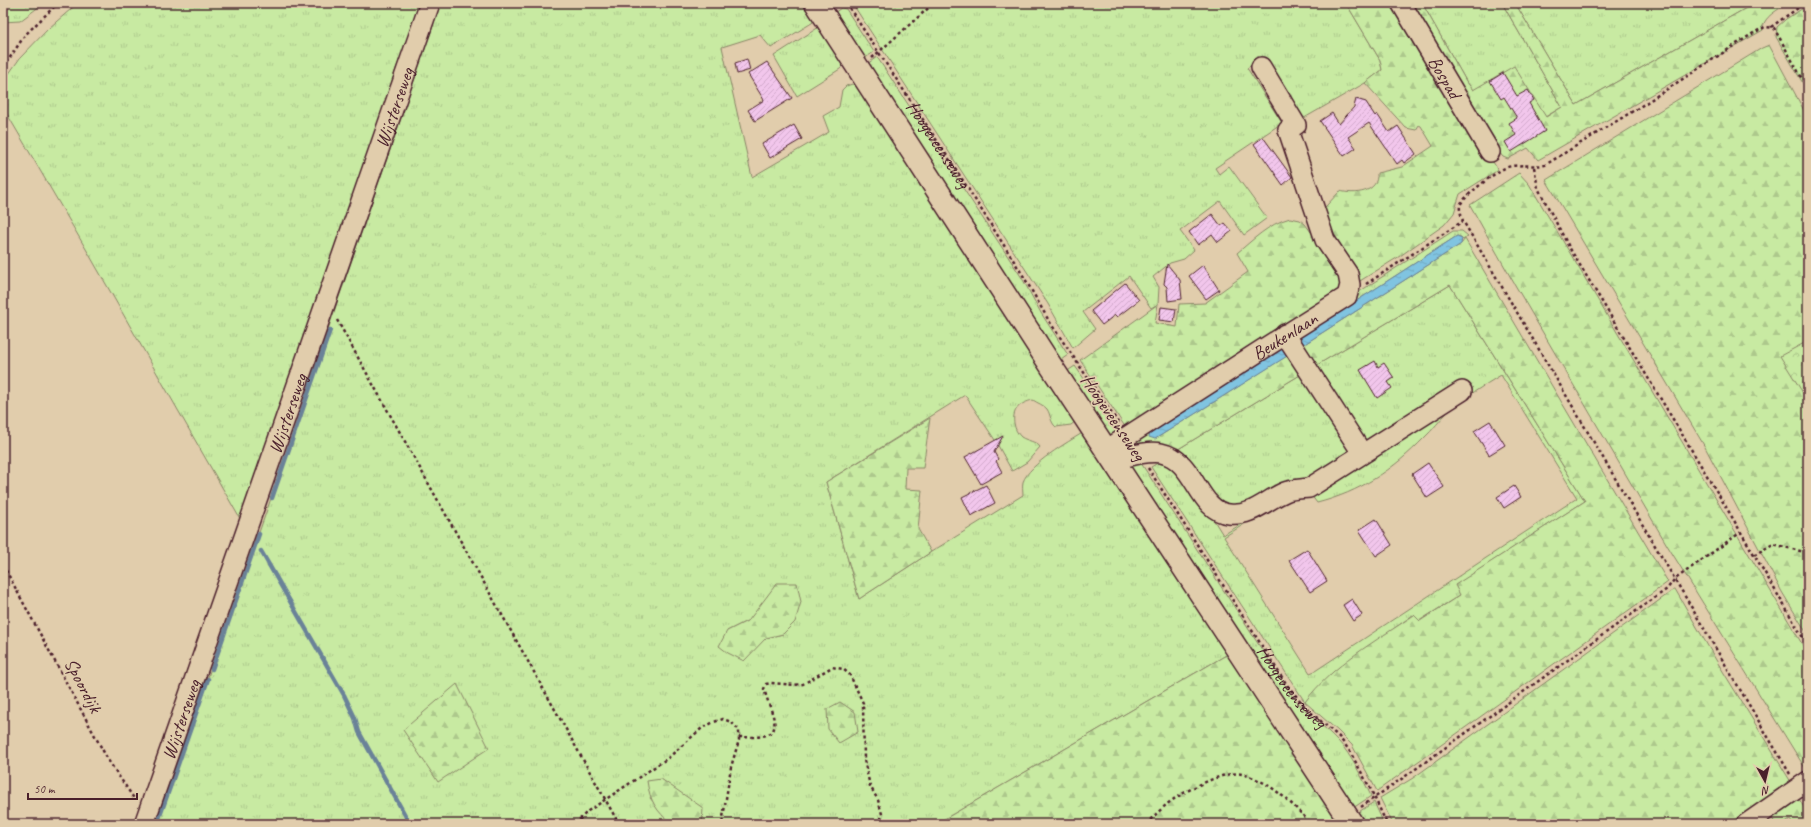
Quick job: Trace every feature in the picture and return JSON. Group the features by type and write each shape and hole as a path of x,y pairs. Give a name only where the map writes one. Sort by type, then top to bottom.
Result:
{"main road":[{"name":"Hoogeveenseweg","path":"816,3 1352,824"}],"street":[{"name":"Wijsterseweg","path":"147,817 430,3"},
{"name":"Bospad","path":"1401,3 1490,152"},
{"path":"1261,67 1296,125 1288,130 1325,240 1348,274 1350,285 1347,296"},
{"name":"Beukenlaan","path":"1110,455 1127,436 1285,334 1347,296"},
{"path":"1285,334 1362,453"},
{"path":"1110,455 1161,453 1170,456 1190,473 1203,496 1220,512 1242,514 1255,509 1285,492 1309,488 1462,391"},
{"path":"1746,824 1803,784"}],"path":[{"path":"3,68 25,35 58,3"},
{"name":"Hoogeveenseweg","path":"846,3 1024,277 1049,321 1127,436"},
{"path":"858,68 879,52 934,3"},
{"path":"1771,28 1805,3"},
{"path":"1803,784 1674,580 1463,221 1460,206 1463,199 1504,168 1545,165 1765,27 1774,28 1808,89"},
{"path":"1534,167 1538,188 1569,247 1808,646"},
{"path":"1347,296 1463,221"},
{"path":"326,301 619,824"},
{"name":"Hoogeveenseweg","path":"1139,454 1287,685 1307,709 1342,740 1374,797 1387,824"},
{"path":"1374,797 1410,774 1667,589 1674,580 1741,532"},
{"path":"1754,555 1773,544 1808,553"},
{"name":"Spoordijk","path":"3,565 108,760 147,817"},
{"path":"739,737 762,737 768,735 773,730 776,724 775,717 764,689 766,684 803,684 832,667 844,669 850,675 863,703 864,760 870,786 878,800 882,814 880,824"},
{"path":"575,824 588,811 668,758 702,728 714,722 723,720 731,722 739,730 739,737 731,767 722,824"},
{"path":"1146,824 1167,804 1202,783 1219,776 1240,774 1264,783 1274,790 1298,809 1311,824"}],"green space":[{"path":"3,3 44,3 20,21 3,22"},
{"path":"78,3 422,3 396,69 328,277 243,524 3,107 3,82 20,58 49,28"},
{"path":"441,3 808,3 815,21 771,48 760,35 722,47 752,177 829,132 823,116 839,107 842,90 846,86 859,82 1076,421 1071,425 1056,427 1047,409 1033,400 1018,407 1014,414 1016,431 1021,437 1036,443 1040,447 1027,462 1012,471 995,440 965,395 826,482 859,599 1023,495 1023,482 1033,468 1059,447 1084,432 1228,654 936,824 699,824 702,822 677,791 661,779 650,798 672,824 156,824 268,507","holes":["749,620 783,634 766,638 727,631"]},
{"path":"852,3 1346,3 1380,60 1382,70 1365,83 1299,121 1261,59 1247,68 1282,123 1215,168 1219,174 1229,166 1267,218 1244,235 1220,201 1180,231 1194,250 1184,259 1170,263 1153,277 1159,287 1158,304 1151,308 1129,276 1083,312 1095,329 1073,348 1048,304"},
{"path":"1346,3 1395,3 1498,170 1460,194 1454,213 1444,225 1400,256 1355,284 1312,221 1340,191 1352,193 1370,189 1377,180 1377,173 1402,167 1433,146 1421,126 1419,125 1416,130 1406,128 1365,83 1382,70 1380,60"},
{"path":"1408,3 1422,3 1466,81 1473,90 1514,66 1546,117 1562,107 1502,3 1515,3 1576,105 1755,3 1789,3 1768,17 1763,25 1763,30 1538,160 1528,148 1508,159 1503,157 1494,146"},
{"path":"1422,3 1502,3 1562,107 1545,117 1473,90 1466,81"},
{"path":"1515,3 1755,3 1576,105"},
{"path":"1808,5 1808,92 1776,37 1777,27 1786,19"},
{"path":"841,8 846,9 874,52 865,58 831,15"},
{"path":"819,27 844,65 797,96 774,56"},
{"path":"1769,45 1808,118 1808,635 1782,592 1705,447 1546,180"},
{"path":"877,57 1022,278 1041,313 1068,355 1058,362 867,64"},
{"path":"1519,173 1529,184 1808,654 1808,766 1805,768 1667,545 1470,205"},
{"path":"1290,218 1300,220 1305,224 1344,276 1345,287 1128,431 1080,360 1158,304 1155,323 1177,327 1179,304 1205,303 1248,272 1237,253 1268,228"},
{"path":"1453,231 1462,231 1468,236 1463,240 1461,237 1457,236 1296,340 1294,334"},
{"path":"1465,239 1668,582 1377,791 1352,745 1305,702 1328,676 1355,654 1414,615 1420,621 1460,595 1455,585 1585,501 1450,285 1317,365 1303,345 1461,244"},
{"path":"1450,285 1585,501 1456,585 1460,595 1419,621 1413,615 1333,672 1305,702 1151,467 1164,459 1187,477 1223,535 1288,496 1224,537 1310,673 1315,671 1577,498 1501,375 1455,406 1412,450 1388,470 1362,486 1333,498 1317,503 1311,495 1371,442 1361,440 1300,347 1317,365"},
{"path":"1808,341 1808,401 1780,356"},
{"path":"1290,354 1300,375 1175,451 1140,449 1132,437 1150,433 1155,439"},
{"path":"1075,366 1123,434 1111,442 1066,372"},
{"path":"1297,367 1350,450 1345,460 1252,506 1221,505 1175,451 1300,375"},
{"path":"930,418 923,468 906,468 905,489 922,490 918,529 931,552 859,599 826,482"},
{"path":"1139,460 1290,693 1339,742 1352,760 1371,796 1350,810 1129,467"},
{"path":"777,583 797,583 801,602 795,622 783,634 766,638 744,661 728,653 719,646 727,631 749,620"},
{"path":"1675,589 1716,660 1791,782 1730,824 1393,824 1380,798 1413,778"},
{"path":"1228,654 1338,824 936,824"},
{"path":"457,684 489,748 438,782 403,730"},
{"path":"840,702 855,712 858,732 839,743 828,729 827,709"},
{"path":"661,779 703,808 702,823 672,824 662,815 652,800 647,781"},
{"path":"1799,799 1808,814 1808,824 1793,824 1790,820 1784,824 1776,824 1771,817"},
{"path":"1374,802 1384,824 1360,824 1354,815"}],"water":[{"path":"1457,236 1462,238 1461,244 1303,345 1296,340"},
{"path":"1286,347 1292,353 1155,439 1149,437 1150,433"}],"building":[{"path":"747,59 750,70 737,74 735,63"},
{"path":"767,62 792,98 755,121 748,110 764,100 748,74"},
{"path":"1503,73 1517,96 1528,90 1534,100 1529,103 1545,131 1511,152 1505,142 1516,135 1509,123 1517,118 1504,97 1501,99 1490,81"},
{"path":"1356,99 1366,102 1375,116 1377,114 1389,132 1398,126 1416,154 1404,163 1402,160 1397,164 1369,123 1348,137 1356,148 1344,156 1320,121 1332,113 1339,124 1354,107"},
{"path":"794,125 802,139 770,158 762,144"},
{"path":"1263,137 1292,177 1283,185 1254,144"},
{"path":"1212,214 1221,226 1225,223 1232,231 1218,242 1212,234 1198,245 1189,232"},
{"path":"1167,264 1180,280 1182,299 1168,301 1167,287 1164,284"},
{"path":"1203,265 1219,290 1206,299 1189,276"},
{"path":"1125,283 1139,300 1117,317 1115,315 1102,325 1091,311"},
{"path":"1161,307 1176,309 1174,322 1159,320"},
{"path":"1375,361 1378,367 1384,363 1394,378 1388,382 1392,388 1377,398 1360,370"},
{"path":"1490,421 1505,445 1489,455 1474,431"},
{"path":"1003,436 994,452 998,459 996,461 1002,472 981,484 965,457"},
{"path":"1428,463 1444,487 1427,498 1412,474"},
{"path":"986,485 995,503 971,516 962,497"},
{"path":"1514,486 1521,497 1504,508 1497,497"},
{"path":"1376,519 1392,545 1376,556 1359,530"},
{"path":"1307,549 1327,581 1310,592 1289,560"},
{"path":"1352,599 1362,615 1353,621 1343,605"}],"waterway":[{"path":"272,498 330,330"},
{"path":"212,669 259,534"},
{"path":"261,551 344,695 355,718 359,732 410,824"},
{"path":"157,824 208,679"}]}
